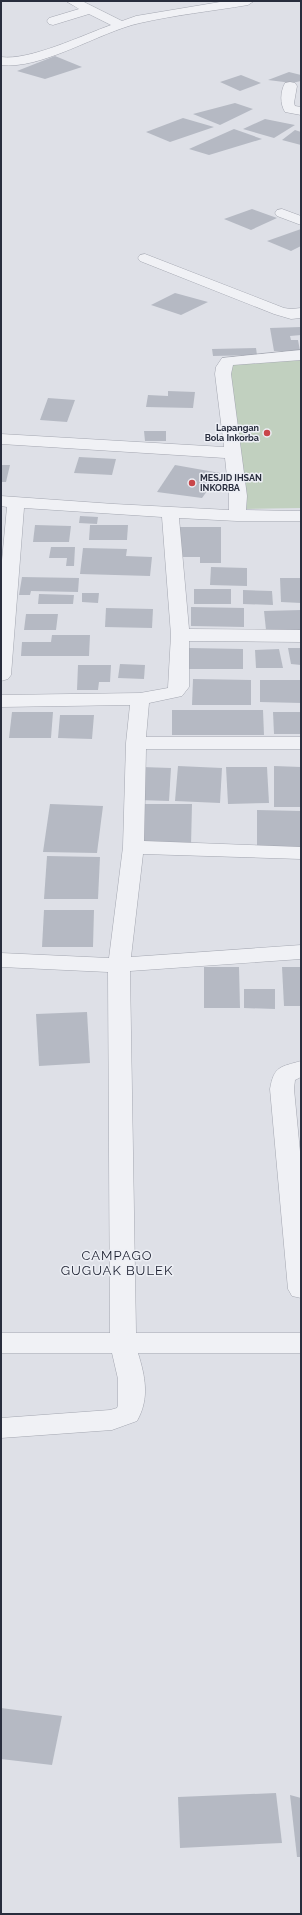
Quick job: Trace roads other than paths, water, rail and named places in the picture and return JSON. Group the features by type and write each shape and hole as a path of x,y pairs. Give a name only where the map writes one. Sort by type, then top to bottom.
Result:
{"street":[{"path":"72,1 121,25"},
{"path":"1,61 9,62 30,59 121,25 149,17 248,1"},
{"path":"53,21 90,10"},
{"path":"290,86 287,103 290,109 301,111"},
{"path":"282,213 301,221"},
{"path":"145,258 279,311 291,314 301,313"},
{"path":"237,516 238,496 234,453 223,374 224,367 228,361 301,355"},
{"path":"1,439 234,453"},
{"path":"1,675 9,501 170,513 237,516 301,516"},
{"path":"1,701 140,699 175,692 179,687 180,635 170,513"},
{"path":"180,635 301,636"},
{"path":"1,1428 112,1420 128,1414 133,1401 134,1390 123,1344 119,965 133,847 136,743 140,699"},
{"path":"136,743 301,743"},
{"path":"133,847 301,853"},
{"path":"1,960 119,965 301,952"},
{"path":"301,1069 284,1076 282,1089 301,1289"},
{"path":"1,1343 301,1343"}],"place":[{"name":"Lapangan Bola Inkorba","path":"267,433"},
{"name":"MESJID IHSAN INKORBA","path":"192,483"}],"district":[{"name":"CAMPAGO GUGUAK BULEK","path":"117,1262"}]}
